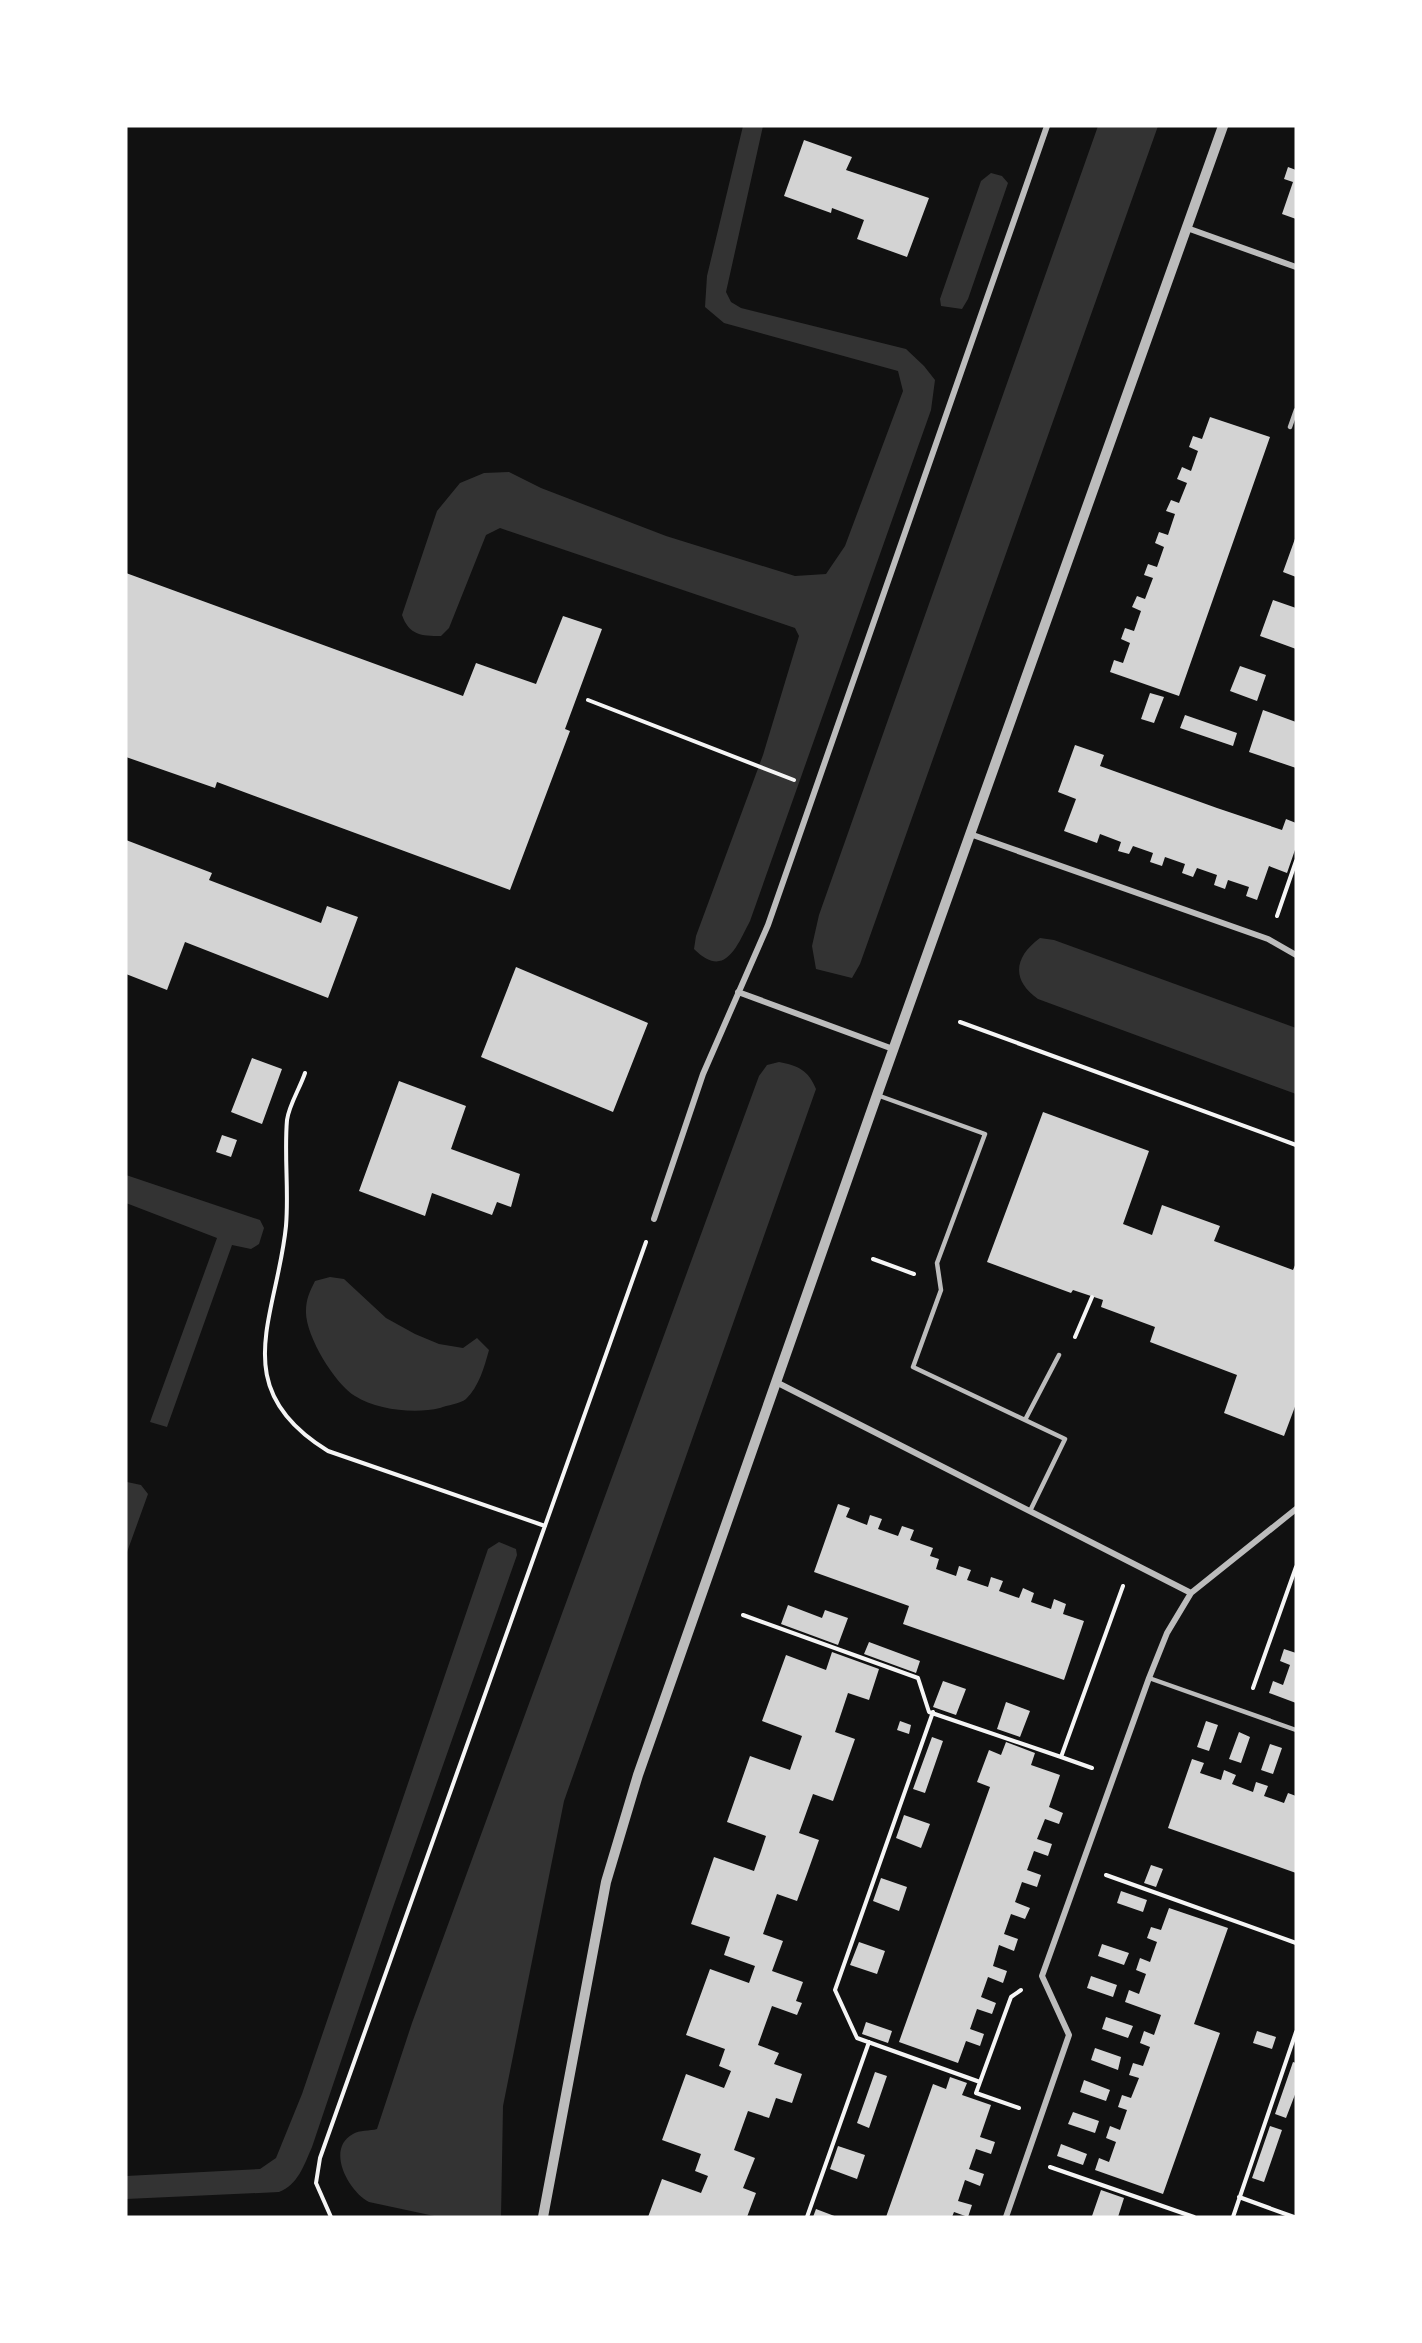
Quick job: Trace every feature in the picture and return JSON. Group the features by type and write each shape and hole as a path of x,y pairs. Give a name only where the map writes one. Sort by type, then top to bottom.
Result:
{"street":[{"path":"654,1220 703,1074 768,925 1047,126"},
{"path":"543,2217 609,1873 638,1775 893,1049 1223,126"},
{"path":"1187,228 1296,267"},
{"path":"970,834 1268,939 1296,956"},
{"path":"738,992 893,1049"},
{"path":"776,1382 1191,1593"},
{"path":"1006,2217 1069,2035 1042,1976 1167,1633 1191,1593 1296,1509"}],"lane":[{"path":"1290,427 1296,410"},
{"path":"877,1095 985,1134 937,1263 941,1290 913,1367 1065,1439 1030,1511"},
{"path":"1025,1420 1059,1355"},
{"path":"1149,1678 1296,1730"}],"path":[{"path":"588,700 802,783"},
{"path":"1268,939 1296,861"},
{"path":"960,1022 1296,1145"},
{"path":"305,1073 287,1119 285,1228 266,1323 264,1360 271,1389 286,1416 304,1436 328,1451 545,1526"},
{"path":"331,2217 316,2183 320,2158 654,1220"},
{"path":"873,1259 940,1283"},
{"path":"1059,1355 1078,1334 1092,1297"},
{"path":"1061,1757 1131,1563"},
{"path":"1245,1712 1296,1568"},
{"path":"744,1615 918,1678 929,1712 1114,1775"},
{"path":"933,1712 835,1990 857,2038 980,2082"},
{"path":"1082,1867 1296,1943"},
{"path":"1041,2116 976,2093 1011,1997 1042,1976"},
{"path":"1233,2217 1296,2032"},
{"path":"807,2217 869,2042"},
{"path":"1026,2159 1194,2217"},
{"path":"1239,2198 1294,2217"}],"shaded area":[{"path":"743,126 763,126 726,292 731,302 741,308 906,349 935,380 931,410 750,921 729,956 714,961 705,958 694,949 696,936 763,755 799,636 795,628 500,528 486,535 449,628 441,636 417,633 408,627 402,615 437,511 460,483 484,473 509,472 541,488 666,536 795,576 826,574 845,546 903,391 898,371 724,323 705,307 707,276"},
{"path":"1098,126 1158,126 860,964 852,978 816,969 812,946 819,915"},
{"path":"991,173 1002,176 1008,183 968,299 962,309 941,306 940,299 981,181"},
{"path":"1040,938 1054,940 1296,1028 1296,1094 1038,999 1023,984 1019,968 1025,953"},
{"path":"779,1062 802,1070 810,1077 816,1089 564,1801 503,2106 501,2217 439,2217 369,2202 361,2197 348,2180 340,2159 341,2150 345,2141 353,2134 377,2129 412,2023 759,1076 767,1065"},
{"path":"126,1175 260,1220 264,1228 259,1244 251,1249 232,1245 167,1427 150,1422 217,1238 126,1203"},
{"path":"330,1277 344,1279 386,1318 439,1344 463,1348 477,1338 489,1350 471,1394 463,1401 440,1408 408,1411 374,1405 347,1390 323,1358 310,1333 307,1321 307,1303 315,1281"},
{"path":"127,1482 141,1485 148,1494 126,1555"},
{"path":"499,1542 516,1549 517,1555 392,1910 312,2147 300,2174 291,2185 279,2192 126,2199 126,2176 260,2169 276,2158 302,2094 488,1549"}],"building":[{"path":"804,140 852,157 846,170 929,198 907,257 857,239 864,220 832,208 831,213 784,196"},
{"path":"1288,167 1296,170 1296,219 1282,214 1293,182 1284,179"},
{"path":"1210,417 1270,437 1179,696 1110,672 1114,660 1123,663 1130,643 1121,639 1125,628 1134,631 1141,611 1132,607 1137,596 1145,599 1153,578 1144,575 1148,564 1157,567 1164,547 1155,543 1159,532 1168,535 1175,514 1166,511 1171,500 1179,503 1187,483 1177,479 1182,467 1191,471 1198,451 1189,447 1193,436 1202,439"},
{"path":"1296,536 1296,577 1283,572"},
{"path":"126,573 463,696 476,663 536,684 563,616 602,629 565,729 570,731 510,890 217,782 215,788 126,757"},
{"path":"1273,600 1296,608 1296,649 1260,636"},
{"path":"1240,666 1266,675 1257,701 1230,691"},
{"path":"1150,693 1164,697 1154,723 1141,719"},
{"path":"1263,710 1296,722 1296,768 1249,752"},
{"path":"1185,715 1237,733 1233,746 1180,728"},
{"path":"1075,745 1104,755 1100,766 1217,808 1282,830 1286,819 1296,823 1296,847 1287,873 1269,866 1257,900 1246,896 1249,887 1228,880 1225,889 1214,885 1217,875 1197,868 1193,877 1182,873 1185,864 1165,857 1162,866 1150,862 1153,853 1133,846 1129,854 1118,851 1121,842 1100,834 1097,843 1064,831 1076,799 1058,792"},
{"path":"126,840 212,873 209,880 321,923 327,906 358,917 328,998 185,942 167,990 126,974"},
{"path":"516,967 648,1023 613,1112 481,1057"},
{"path":"252,1058 282,1069 262,1124 231,1112"},
{"path":"399,1081 466,1106 451,1149 520,1174 511,1207 497,1202 492,1215 432,1193 425,1216 359,1191"},
{"path":"1043,1112 1149,1151 1123,1224 1152,1235 1162,1205 1220,1226 1214,1241 1293,1270 1296,1263 1296,1404 1284,1436 1224,1413 1237,1375 1150,1342 1155,1327 1101,1307 1103,1300 1073,1290 1071,1293 987,1262"},
{"path":"222,1135 237,1140 231,1157 216,1152"},
{"path":"838,1504 850,1508 846,1517 867,1525 870,1515 882,1519 878,1529 898,1536 902,1526 914,1530 910,1540 933,1548 930,1556 939,1559 936,1569 956,1576 959,1566 971,1570 967,1580 988,1587 991,1577 1003,1581 999,1591 1019,1598 1023,1588 1034,1593 1031,1602 1051,1609 1054,1599 1066,1604 1063,1614 1084,1621 1064,1680 903,1624 909,1606 814,1572"},
{"path":"788,1605 822,1618 825,1610 848,1618 838,1645 781,1624"},
{"path":"869,1642 920,1661 916,1673 864,1654"},
{"path":"1284,1649 1296,1653 1296,1703 1269,1693 1273,1681 1283,1685 1290,1665 1280,1661"},
{"path":"832,1652 879,1669 869,1700 848,1693 835,1732 855,1739 833,1801 813,1794 799,1833 819,1840 797,1901 777,1894 763,1934 783,1941 772,1971 803,1982 796,2001 802,2003 797,2015 772,2006 758,2045 779,2053 774,2064 802,2074 792,2103 776,2098 769,2118 748,2111 734,2150 755,2158 743,2188 756,2193 747,2217 648,2217 662,2179 701,2193 708,2176 695,2171 701,2154 662,2140 686,2074 724,2088 731,2071 719,2066 725,2049 686,2035 710,1969 749,1983 755,1966 724,1955 730,1937 691,1924 714,1857 754,1871 760,1854 766,1836 727,1822 750,1756 790,1770 802,1736 762,1721 786,1655 826,1670"},
{"path":"943,1681 966,1689 956,1715 933,1707"},
{"path":"1006,1702 1030,1711 1020,1737 997,1729"},
{"path":"900,1721 911,1725 909,1734 897,1730"},
{"path":"1206,1721 1218,1725 1209,1751 1197,1747"},
{"path":"1239,1732 1250,1737 1241,1763 1229,1759"},
{"path":"932,1737 943,1741 925,1793 913,1789"},
{"path":"1006,1742 1035,1753 1031,1765 1060,1775 1049,1807 1063,1813 1059,1824 1045,1819 1037,1839 1052,1844 1048,1856 1034,1851 1027,1870 1041,1875 1037,1887 1022,1882 1015,1902 1030,1908 1025,1919 1011,1914 1004,1934 1018,1939 1014,1951 999,1945 993,1966 1007,1971 1003,1983 988,1977 981,1997 996,2003 992,2014 977,2009 970,2029 984,2034 980,2046 966,2041 958,2063 899,2042 990,1787 977,1782 989,1750 1001,1755"},
{"path":"1270,1744 1282,1748 1273,1774 1261,1770"},
{"path":"1192,1759 1204,1763 1200,1773 1221,1780 1224,1770 1236,1775 1232,1784 1253,1792 1256,1782 1268,1786 1264,1796 1284,1803 1288,1793 1296,1796 1296,1873 1168,1828"},
{"path":"904,1815 930,1824 921,1848 896,1838"},
{"path":"1151,1865 1163,1869 1156,1887 1144,1883"},
{"path":"881,1878 907,1887 899,1911 873,1901"},
{"path":"1121,1891 1147,1900 1143,1912 1117,1903"},
{"path":"1169,1908 1228,1928 1194,2024 1220,2033 1163,2194 1095,2170 1099,2158 1109,2162 1116,2142 1106,2138 1110,2126 1120,2130 1127,2110 1118,2107 1122,2095 1131,2098 1139,2078 1129,2075 1133,2063 1143,2066 1150,2047 1140,2043 1144,2031 1154,2035 1161,2015 1125,2002 1129,1990 1139,1994 1146,1974 1136,1970 1140,1958 1150,1962 1157,1942 1147,1938 1151,1927 1161,1930"},
{"path":"859,1942 885,1951 877,1974 850,1965"},
{"path":"1102,1944 1129,1953 1124,1965 1098,1956"},
{"path":"1091,1976 1117,1985 1113,1997 1087,1988"},
{"path":"1106,2017 1133,2026 1128,2038 1102,2029"},
{"path":"866,2022 892,2031 888,2043 862,2034"},
{"path":"1257,2031 1276,2037 1272,2049 1253,2043"},
{"path":"1095,2048 1121,2057 1118,2070 1091,2060"},
{"path":"1293,2062 1296,2063 1296,2092 1286,2118 1275,2114"},
{"path":"875,2072 887,2076 869,2128 857,2123"},
{"path":"950,2077 967,2083 962,2095 991,2105 980,2137 995,2142 991,2154 976,2149 969,2169 984,2174 980,2186 965,2180 958,2201 972,2205 968,2217 954,2212 952,2217 886,2217 933,2084 946,2089"},
{"path":"1084,2080 1110,2090 1106,2101 1080,2092"},
{"path":"1073,2112 1099,2121 1095,2133 1068,2124"},
{"path":"1270,2126 1282,2130 1264,2182 1252,2178"},
{"path":"1061,2144 1087,2154 1083,2165 1057,2156"},
{"path":"838,2146 865,2155 857,2179 830,2169"},
{"path":"1101,2190 1124,2198 1118,2217 1092,2216"},
{"path":"816,2209 837,2217 813,2217"}]}
